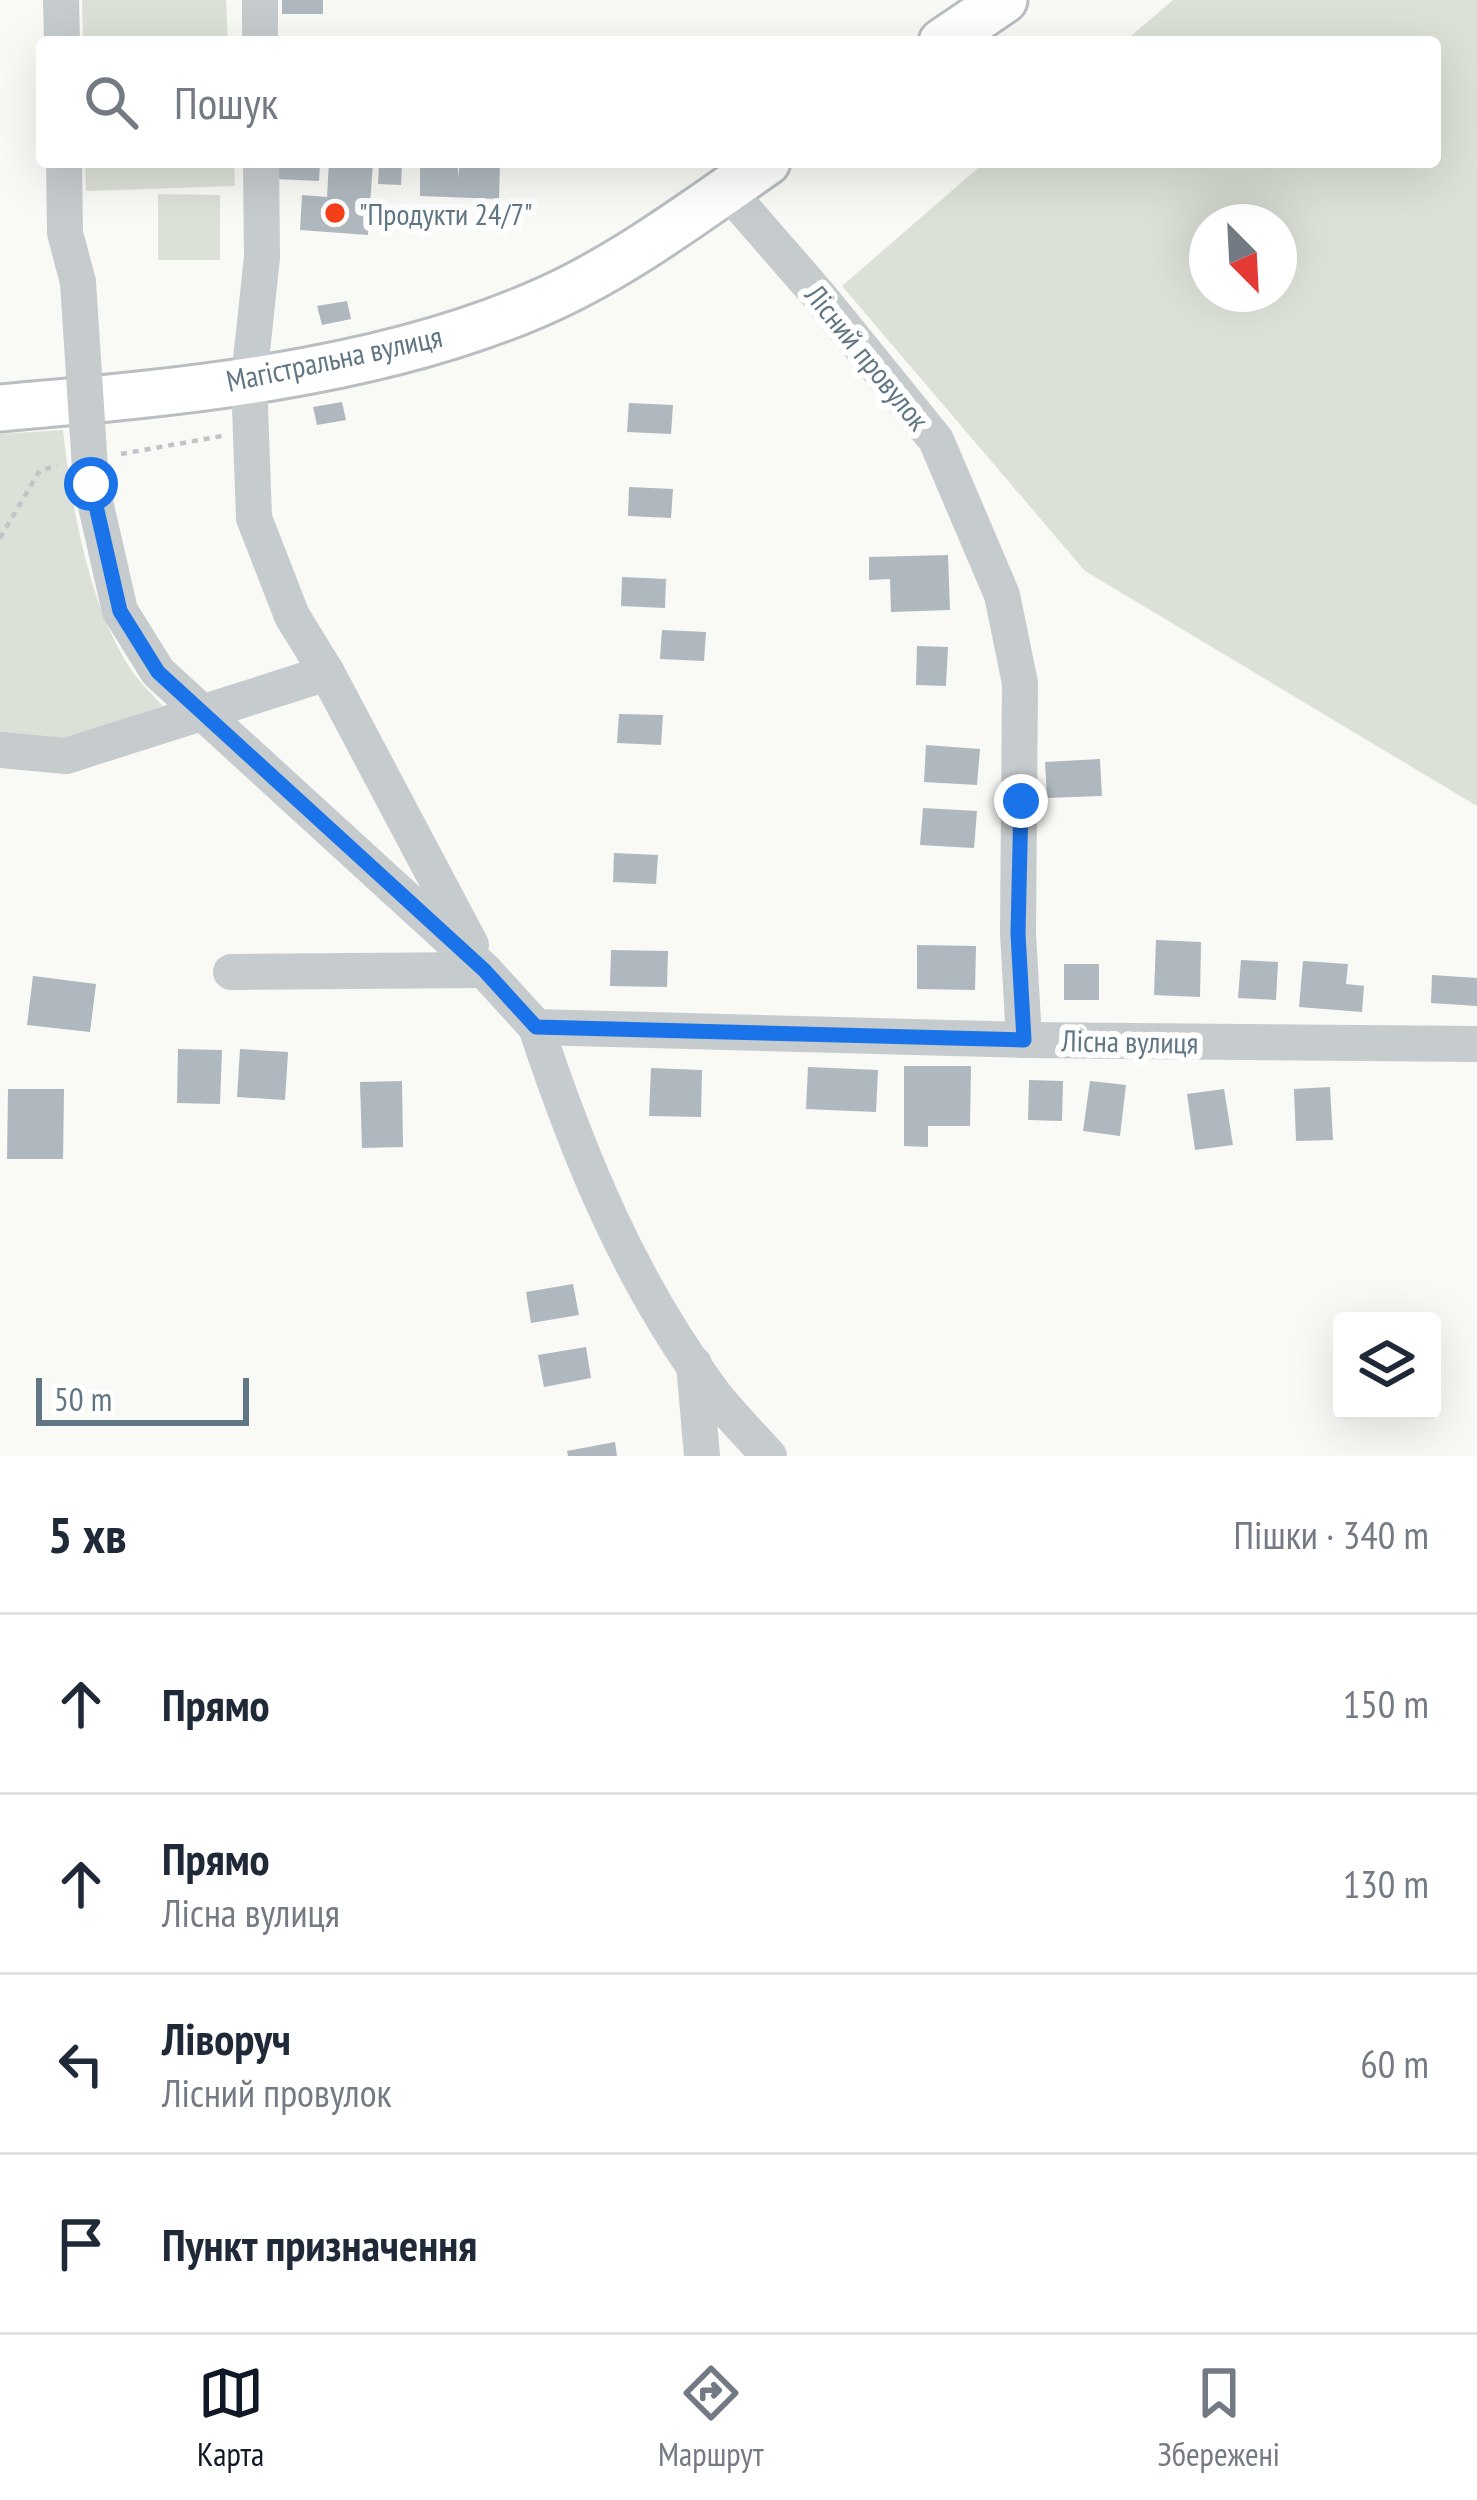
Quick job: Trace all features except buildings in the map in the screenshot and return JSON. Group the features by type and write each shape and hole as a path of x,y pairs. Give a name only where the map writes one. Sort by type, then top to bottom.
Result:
{"main road":[{"path":"951,36 1004,0"},
{"name":"Магістральна вулиця","path":"0,408 249,380 406,349 536,305 666,233 758,168"}],"street":[{"path":"61,0 62,36"},
{"path":"260,0 260,36"},
{"path":"64,168 65,233 78,282 91,484 120,611 158,672 484,970 536,1027 574,1139 630,1263 713,1393 769,1456"},
{"path":"261,168 262,257 249,380 254,518 292,616 484,970"},
{"name":"Лісний провулок","path":"727,190 936,440 1002,595 1020,683 1018,934 1024,1040"},
{"path":"0,750 66,756 327,673"},
{"path":"231,972 484,970"},
{"name":"Лісна вулиця","path":"536,1027 1024,1040 1477,1044"},
{"path":"693,1362 702,1456"}],"shaded area":[{"path":"82,0 226,0 228,36 83,36"},
{"path":"1173,0 1477,0 1477,806 1085,571 842,286 978,168 1441,168 1441,36 1131,36"},
{"path":"85,168 234,168 235,186 86,191"},
{"path":"158,194 220,195 220,260 158,260"},
{"path":"63,430 93,587 117,646 163,706 65,739 0,737 0,434"}],"place":[{"name":"\"Продукти 24/7\"","path":"335,213"}],"route":[{"path":"91,484 120,611 158,672 484,970 536,1027 1024,1040 1018,934 1021,801"}]}
